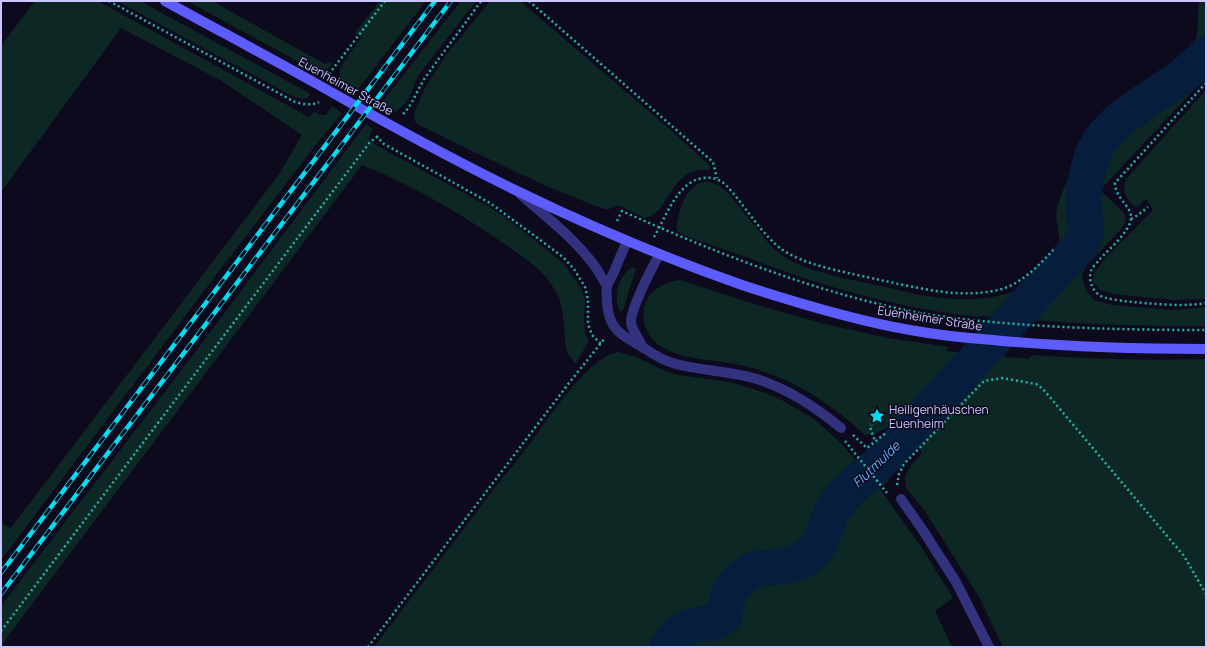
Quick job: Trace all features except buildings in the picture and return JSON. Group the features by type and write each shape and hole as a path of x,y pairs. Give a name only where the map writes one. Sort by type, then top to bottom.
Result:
{"main road":[{"name":"Euenheimer Straße","path":"165,1 387,124 516,191 660,255 769,294 828,312 910,330 959,337 1038,345 1206,349"}],"street":[{"name":"Euenheimer Straße","path":"516,191 582,250 596,267 607,286"},
{"name":"Euenheimer Straße","path":"627,241 607,286 608,314 617,331 624,337 657,357 674,364 690,368 726,372 771,385 813,407 841,428"},
{"path":"643,348 631,324 632,313 660,255"},
{"path":"901,499 956,582 989,647"}],"path":[{"path":"108,1 295,102 307,105 317,103 330,92"},
{"path":"319,86 385,1"},
{"path":"1,632 365,148 377,137 387,124 407,110 423,81 482,1"},
{"path":"529,1 713,162 717,178"},
{"path":"1131,219 1130,213 1117,192 1115,183 1206,83"},
{"path":"377,137 384,144 495,206 556,251 570,264 581,279 587,293 589,306 588,324 592,334 602,344"},
{"path":"646,249 674,200 682,189 689,183 699,178 709,177 717,178 725,184 780,248 806,262 894,283 954,293 987,292 1014,284 1037,268 1054,248"},
{"path":"1148,207 1131,219 1124,233 1091,270 1091,283 1093,289 1103,297 1118,300 1171,305 1206,303"},
{"path":"610,234 622,211 682,238 784,276 831,291 910,311 975,321 1091,329 1206,330"},
{"path":"581,279 596,267"},
{"path":"368,647 569,383 602,344 612,323"},
{"path":"901,499 897,483 899,474 904,464 984,381 1002,378 1036,384 1043,389 1184,556 1206,594"},
{"path":"874,419 870,426 875,441"},
{"path":"841,428 850,432 867,448 888,432"},
{"path":"857,456 882,487"}],"green space":[{"path":"35,1 98,1 309,117 314,112 326,115 332,106 342,113 314,147 210,283 1,560 1,523 11,528 280,173 302,135 220,80 121,28 1,192 1,46"},
{"path":"117,1 140,1 309,93 310,95 305,99 294,97"},
{"path":"187,1 212,1 325,64 333,62 329,68 319,73"},
{"path":"380,1 426,1 355,93 344,87 339,72 345,60 361,38 355,33"},
{"path":"461,1 476,1 418,76 409,98 403,106 395,112 379,106"},
{"path":"490,1 520,1 673,132 709,165 710,170 697,171 686,175 672,190 661,207 654,214 645,218 618,205 613,208 604,209 544,185 417,124 414,118 415,111 425,88 446,55"},
{"path":"1199,1 1206,1 1206,77 1100,190 1124,213 1125,221 1122,228 1084,269 1082,278 1088,293 1094,300 1112,305 1172,310 1206,307 1206,326 1149,326 1064,323 979,317 918,308 888,302 801,277 677,232 680,210 687,194 698,184 704,182 711,183 719,186 727,192 772,247 799,265 839,277 935,297 977,299 998,296 1017,290 1037,276 1059,254 1059,236 1056,215 1058,205 1077,157 1087,138 1108,113 1127,99 1169,73 1187,56 1197,35"},
{"path":"1206,90 1206,299 1175,300 1112,294 1099,289 1093,282 1094,274 1104,260 1153,210 1146,199 1138,207 1130,203 1124,192 1126,179"},
{"path":"366,124 373,129 369,139 376,145 493,209 565,265 581,288 584,296 585,334 589,340 576,364 570,358 567,350 563,314 559,297 551,284 540,271 489,233 454,211 400,182 362,165 3,643 3,647 1,647 1,606 193,355"},
{"path":"632,267 636,268 635,272 624,307 622,311 620,311 617,299 618,287 623,276"},
{"path":"680,280 820,323 888,338 949,347 945,351 1029,359 1032,355 1076,358 1162,360 1206,359 1206,647 1003,647 979,597 925,511 906,488 905,476 911,465 921,454 921,450 918,448 909,454 896,467 884,486 859,455 866,457 870,456 890,437 892,430 888,427 874,434 865,435 821,400 788,381 753,368 676,354 659,345 653,340 645,326 644,311 646,303 649,296 655,290 667,283"},
{"path":"618,352 636,357 663,370 678,375 729,382 766,393 780,399 814,419 841,443 880,489 920,545 953,598 935,611 952,647 374,647 561,401 594,364 606,356"}],"waterway":[{"name":"Flutmulde","path":"667,647 674,636 688,627 712,623 722,617 730,592 744,575 758,569 781,567 797,563 811,554 821,540 833,509 843,496 889,453 1080,246 1086,232 1083,199 1085,183 1092,157 1100,141 1112,127 1127,114 1177,80 1206,54"}],"railway":[{"path":"1,573 435,1"},
{"path":"1,594 451,1"}],"place":[{"name":"Heiligenhäuschen Euenheim","path":"877,416"}]}
